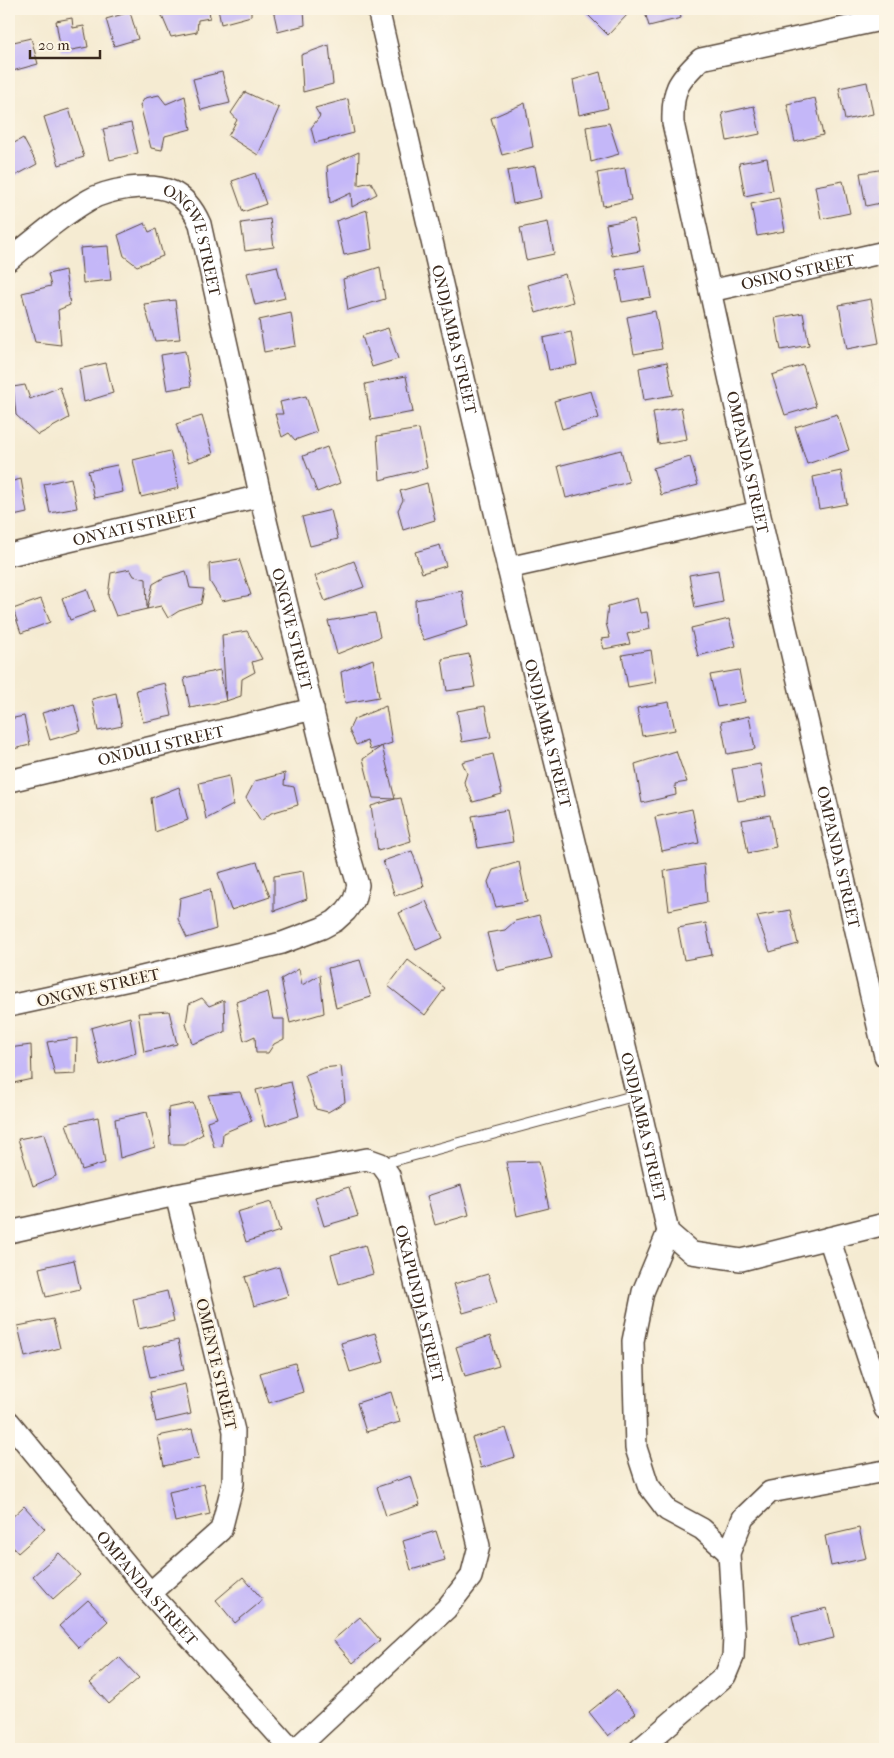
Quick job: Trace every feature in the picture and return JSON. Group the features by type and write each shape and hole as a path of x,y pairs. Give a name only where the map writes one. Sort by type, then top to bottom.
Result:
{"street":[{"name":"ONDJAMBA STREET","path":"378,9 508,568 637,1095 668,1232"},
{"name":"OMPANDA STREET","path":"885,19 700,59 682,77 672,99 672,123 759,512 885,1056"},
{"name":"ONGWE STREET","path":"9,260 90,199 115,190 149,186 166,188 182,198 194,210 200,224 261,496 312,709 358,885 354,900 334,921 322,928 282,943 134,980 9,1006"},
{"name":"OSINO STREET","path":"710,291 885,252"},
{"name":"ONYATI STREET","path":"9,555 261,496"},
{"path":"508,568 759,512"},
{"name":"ONDULI STREET","path":"9,781 312,709"},
{"path":"9,1232 176,1195 367,1159 381,1164"},
{"name":"OKAPUNDJA STREET","path":"296,1749 446,1609 471,1577 479,1546 389,1175 381,1164"},
{"name":"OMENYE STREET","path":"150,1593 221,1530 233,1484 234,1431 176,1195"},
{"path":"729,1552 702,1529 667,1510 648,1485 636,1448 633,1341 644,1292 668,1232 692,1253 741,1260 885,1224"},
{"path":"829,1238 885,1409"},
{"name":"OMPANDA STREET","path":"9,1422 150,1593 291,1749"},
{"path":"640,1749 724,1676 733,1657 734,1637 729,1552 743,1518 770,1492 885,1471"}],"lane":[{"path":"381,1164 637,1095"}],"building":[{"path":"159,9 209,9 210,18 198,20 197,32 171,37"},
{"path":"218,9 251,9 251,16 221,24"},
{"path":"273,9 304,9 305,25 278,32"},
{"path":"588,9 623,9 628,14 608,35 585,12"},
{"path":"644,9 679,9 681,18 649,26"},
{"path":"130,12 138,39 114,46 106,19"},
{"path":"72,18 73,28 84,26 88,47 61,52 56,21"},
{"path":"31,38 38,64 9,72 9,43"},
{"path":"329,45 333,84 303,92 301,55"},
{"path":"222,72 230,103 201,110 193,79"},
{"path":"600,72 608,108 579,115 573,80"},
{"path":"867,82 873,114 845,120 839,88"},
{"path":"245,92 279,108 258,155 228,136 237,120 231,113"},
{"path":"159,95 166,104 185,96 191,129 165,136 162,150 151,148 140,105 145,98"},
{"path":"815,98 823,135 795,142 787,104"},
{"path":"348,99 354,133 315,143 311,128 320,116 315,108"},
{"path":"525,103 533,147 502,155 491,118"},
{"path":"754,106 760,134 727,141 722,113"},
{"path":"69,109 84,157 59,165 44,117"},
{"path":"131,123 138,153 110,160 103,129"},
{"path":"609,123 619,154 591,162 586,127"},
{"path":"23,138 37,164 13,177 9,169 9,146"},
{"path":"359,152 358,185 371,182 377,194 352,207 351,193 330,203 327,166"},
{"path":"767,158 773,190 745,196 739,163"},
{"path":"535,166 541,198 513,204 507,171"},
{"path":"625,168 631,200 603,206 597,173"},
{"path":"885,169 885,202 866,206 860,173"},
{"path":"255,173 266,204 243,212 232,181"},
{"path":"843,181 850,213 821,219 815,186"},
{"path":"9,195 14,210 9,212"},
{"path":"779,198 785,231 757,236 751,204"},
{"path":"367,210 372,249 344,255 336,221"},
{"path":"270,219 274,247 245,251 241,223"},
{"path":"634,219 640,251 612,256 606,224"},
{"path":"548,222 554,254 526,260 520,228"},
{"path":"145,223 149,232 156,229 163,256 137,266 124,256 118,235"},
{"path":"108,246 111,280 83,283 80,248"},
{"path":"645,265 651,297 622,302 616,270"},
{"path":"277,266 285,298 255,305 247,273"},
{"path":"380,267 385,299 348,310 343,279"},
{"path":"65,270 70,305 58,310 61,345 35,342 22,293 51,286 48,274"},
{"path":"565,274 573,302 536,313 528,285"},
{"path":"871,299 879,343 847,349 839,305"},
{"path":"175,300 180,339 155,341 144,304"},
{"path":"655,311 662,349 634,354 627,317"},
{"path":"291,313 296,346 264,352 259,320"},
{"path":"803,313 809,345 781,350 775,318"},
{"path":"388,328 398,359 372,367 362,336"},
{"path":"571,332 577,365 549,370 543,338"},
{"path":"185,351 191,386 167,390 161,355"},
{"path":"667,362 673,395 644,400 639,368"},
{"path":"106,363 113,393 84,402 79,369"},
{"path":"803,365 816,406 785,415 772,375"},
{"path":"406,376 413,412 371,420 365,384"},
{"path":"25,385 30,399 60,387 69,418 38,435 16,415 13,387"},
{"path":"591,391 599,418 562,429 554,401"},
{"path":"306,396 317,432 295,440 289,433 282,437 275,414 283,414 280,402"},
{"path":"681,407 687,439 658,444 653,412"},
{"path":"837,414 849,450 807,464 795,427"},
{"path":"202,416 213,454 188,462 176,424"},
{"path":"419,429 427,468 380,480 377,436"},
{"path":"327,447 340,483 317,492 303,456"},
{"path":"621,450 629,482 566,498 558,466"},
{"path":"170,451 179,488 141,497 133,460"},
{"path":"690,457 698,485 661,495 653,468"},
{"path":"117,465 123,492 94,498 88,471"},
{"path":"841,471 847,504 819,509 813,477"},
{"path":"71,478 77,508 50,513 44,484"},
{"path":"21,479 27,513 9,517 9,482"},
{"path":"427,483 435,520 403,530 398,510 403,500 400,491"},
{"path":"331,510 338,539 310,546 302,517"},
{"path":"440,545 446,566 422,573 415,552"},
{"path":"239,559 251,595 222,601 210,582 209,564"},
{"path":"354,561 364,587 325,601 315,576"},
{"path":"130,569 134,576 146,579 147,609 116,616 108,596 111,573"},
{"path":"718,570 723,602 695,608 689,575"},
{"path":"186,571 190,588 204,589 201,604 179,611 168,618 161,606 147,609 153,584 165,577"},
{"path":"87,589 95,611 70,620 62,598"},
{"path":"462,591 468,626 424,640 416,623 415,600"},
{"path":"637,598 640,613 647,612 650,629 627,634 630,644 604,649 601,639 610,638 606,623 608,606"},
{"path":"41,599 50,622 21,633 13,609"},
{"path":"375,613 380,637 337,654 328,621"},
{"path":"729,619 736,646 698,656 691,628"},
{"path":"247,631 262,659 252,662 255,672 242,679 241,696 226,701 222,635"},
{"path":"651,650 656,682 628,687 622,655"},
{"path":"469,654 475,687 447,691 442,659"},
{"path":"373,659 379,697 345,703 341,672"},
{"path":"220,670 226,701 190,708 184,678"},
{"path":"739,670 745,702 717,707 710,675"},
{"path":"165,683 172,716 143,722 136,690"},
{"path":"116,693 122,726 98,731 92,699"},
{"path":"669,702 675,730 642,736 637,708"},
{"path":"74,704 81,731 50,740 42,713"},
{"path":"386,706 392,743 370,750 367,741 356,745 349,730 354,719"},
{"path":"485,706 491,737 462,742 457,711"},
{"path":"24,716 30,745 9,750 9,719"},
{"path":"749,716 755,749 727,754 721,722"},
{"path":"382,746 395,799 373,798 363,759"},
{"path":"676,751 687,782 675,784 676,795 642,803 635,764"},
{"path":"493,754 502,794 473,802 464,782 467,773 462,762"},
{"path":"760,764 766,796 738,801 732,769"},
{"path":"285,773 284,785 294,787 298,805 271,813 261,821 246,798 255,781"},
{"path":"229,776 233,805 206,819 199,783"},
{"path":"179,787 188,820 155,832 151,798"},
{"path":"401,798 411,841 378,851 371,806"},
{"path":"692,809 699,843 662,851 655,817"},
{"path":"507,810 513,842 478,848 472,816"},
{"path":"770,815 776,847 748,853 742,820"},
{"path":"412,851 424,886 395,896 383,861"},
{"path":"257,862 270,897 231,910 218,873"},
{"path":"519,862 527,902 496,907 488,882 493,870"},
{"path":"704,864 707,902 669,910 664,871"},
{"path":"303,871 307,899 274,911 274,876"},
{"path":"210,889 216,929 187,938 178,919 180,898"},
{"path":"426,901 443,938 416,950 399,913"},
{"path":"790,910 798,944 770,952 757,916"},
{"path":"539,915 552,958 497,971 487,933 505,930 515,921"},
{"path":"706,923 712,955 684,960 678,928"},
{"path":"360,960 371,997 336,1008 328,968"},
{"path":"408,960 445,988 425,1015 388,986"},
{"path":"299,969 302,985 320,975 324,1013 290,1023 281,979"},
{"path":"268,992 273,1019 284,1019 284,1039 274,1044 268,1053 256,1053 255,1036 244,1041 236,1002"},
{"path":"202,998 209,1006 224,1000 225,1032 192,1044 186,1024 189,1004"},
{"path":"169,1011 177,1044 144,1052 138,1013"},
{"path":"130,1017 136,1053 100,1065 91,1028"},
{"path":"77,1038 76,1074 55,1075 47,1042"},
{"path":"31,1045 32,1079 9,1084 9,1048"},
{"path":"341,1066 345,1102 328,1112 316,1109 305,1075 323,1068"},
{"path":"291,1082 299,1116 265,1127 256,1090"},
{"path":"240,1092 252,1121 223,1133 222,1146 214,1147 207,1121 217,1118 208,1095"},
{"path":"193,1103 203,1134 185,1144 170,1144 168,1108"},
{"path":"147,1112 155,1147 120,1158 115,1119"},
{"path":"98,1117 105,1163 82,1170 66,1124"},
{"path":"44,1134 56,1176 33,1186 18,1139"},
{"path":"539,1161 549,1208 517,1216 506,1162"},
{"path":"461,1185 469,1215 435,1225 427,1196"},
{"path":"349,1187 358,1216 324,1226 315,1197"},
{"path":"271,1202 280,1231 246,1242 237,1212"},
{"path":"365,1245 373,1274 339,1284 331,1255"},
{"path":"74,1260 80,1289 46,1297 39,1268"},
{"path":"279,1267 288,1296 254,1306 245,1277"},
{"path":"488,1274 497,1303 463,1313 454,1284"},
{"path":"167,1291 174,1321 139,1329 133,1299"},
{"path":"53,1319 60,1348 25,1357 18,1326"},
{"path":"375,1333 384,1362 350,1372 341,1343"},
{"path":"490,1336 499,1366 465,1376 456,1347"},
{"path":"178,1340 184,1370 150,1377 143,1348"},
{"path":"295,1363 303,1392 269,1403 260,1373"},
{"path":"185,1384 191,1414 156,1422 150,1392"},
{"path":"391,1392 400,1422 366,1432 357,1403"},
{"path":"506,1428 515,1457 481,1468 472,1438"},
{"path":"192,1429 199,1458 164,1466 158,1436"},
{"path":"411,1476 420,1505 386,1516 377,1487"},
{"path":"204,1484 210,1514 175,1522 169,1492"},
{"path":"24,1506 45,1529 18,1553 9,1542 9,1520"},
{"path":"859,1528 866,1558 831,1566 825,1536"},
{"path":"436,1531 445,1560 411,1570 403,1541"},
{"path":"59,1553 80,1575 53,1599 33,1576"},
{"path":"243,1577 263,1600 235,1623 216,1600"},
{"path":"88,1600 108,1621 79,1648 59,1626"},
{"path":"827,1608 834,1638 799,1646 792,1616"},
{"path":"360,1617 380,1640 353,1663 333,1640"},
{"path":"119,1657 139,1678 109,1704 90,1683"},
{"path":"616,1690 636,1713 608,1736 589,1712"}]}
